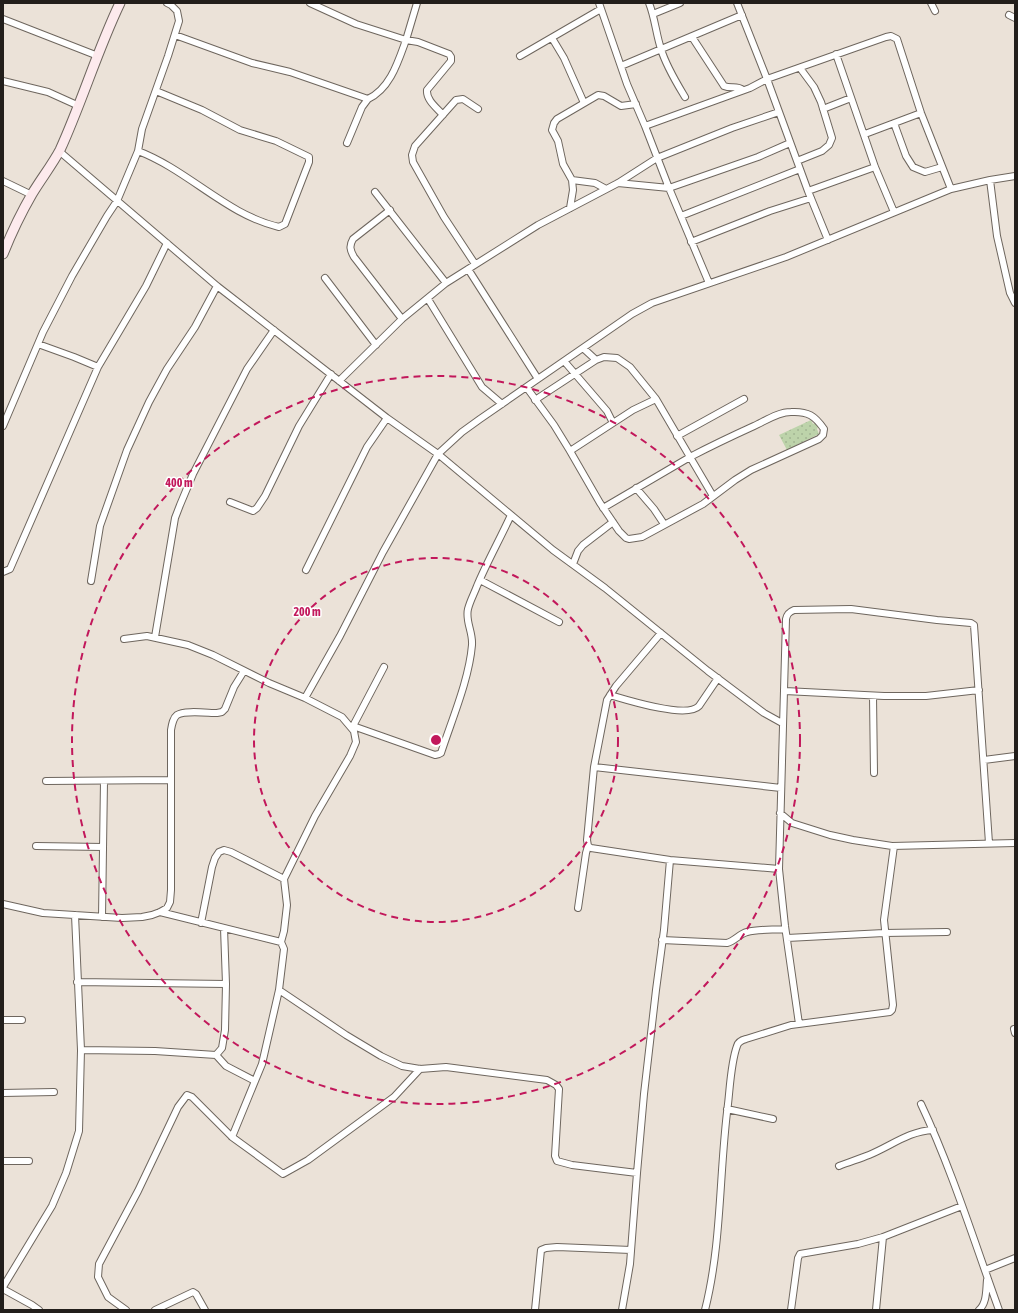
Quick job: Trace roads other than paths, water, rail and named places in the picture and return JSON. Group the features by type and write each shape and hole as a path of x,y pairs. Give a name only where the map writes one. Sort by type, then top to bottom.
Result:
{"street":[{"path":"3,254 10,237 32,195 59,151 79,106 120,3"},
{"path":"3,426 38,344 72,276 117,201 138,151 142,129 179,21 177,11 167,3"},
{"path":"310,3 356,24 406,40 418,42 449,54 451,61 427,90 429,99 442,115"},
{"path":"347,143 362,107 368,99 380,91 391,76 406,40 417,3"},
{"path":"649,3 661,50 670,73 685,97"},
{"path":"653,14 680,3"},
{"path":"737,3 768,79 778,112 810,198 828,240"},
{"path":"931,3 935,11"},
{"path":"520,56 552,38 600,6 621,66 657,158 709,283"},
{"path":"621,66 742,15"},
{"path":"1009,15 1015,18"},
{"path":"3,19 98,56"},
{"path":"175,35 246,61 290,72 368,99"},
{"path":"645,126 836,54 891,36 897,39 921,112 950,189"},
{"path":"692,37 724,86 728,88 737,87 743,90"},
{"path":"552,38 564,58 584,103"},
{"path":"836,54 865,134 875,167 894,212"},
{"path":"797,161 822,151 829,145 832,138 814,87 800,68"},
{"path":"3,81 48,92 79,106"},
{"path":"138,151 168,165 252,218 279,227 284,224 310,159 308,155 276,141 240,130 202,110 156,91"},
{"path":"570,208 573,190 572,180 563,164 558,141 552,130 554,123 598,95 604,96 621,106 636,104"},
{"path":"823,109 851,98"},
{"path":"475,264 444,217 413,162 412,155 415,146 456,100 463,99 478,109"},
{"path":"339,381 402,319 446,283 538,225 618,183 657,158 732,128 778,112"},
{"path":"865,134 921,112"},
{"path":"894,123 906,156 913,167 925,172 942,167"},
{"path":"618,183 669,188 758,157 790,143"},
{"path":"59,151 218,286 387,418 438,454 511,515 718,678 764,712 782,723"},
{"path":"808,191 875,167"},
{"path":"680,216 800,169"},
{"path":"305,698 340,636 383,552 438,454 462,432 632,314 652,303 786,257 950,189 1015,176"},
{"path":"572,180 594,183 606,189"},
{"path":"990,180 997,236 1010,293 1015,303"},
{"path":"3,181 32,195"},
{"path":"375,192 446,283"},
{"path":"691,242 770,211 810,198"},
{"path":"390,210 353,239 350,244 350,248 354,257 402,319"},
{"path":"3,572 10,569 98,367 142,293 167,244"},
{"path":"468,269 538,379"},
{"path":"325,278 376,345"},
{"path":"91,581 100,526 127,450 149,402 167,369 195,326 218,286"},
{"path":"428,299 482,387 502,404"},
{"path":"155,637 176,518 180,505 193,474 247,369 274,330"},
{"path":"38,344 98,367"},
{"path":"583,348 596,360"},
{"path":"535,400 596,360 604,357 612,357 620,360 630,367 656,399 713,496"},
{"path":"564,361 607,411 613,423"},
{"path":"230,502 253,510 257,508 265,496 299,426 331,374"},
{"path":"527,388 554,425 603,508 626,538 629,539 642,537 703,504 734,480 751,470 819,439 823,435 824,429 816,418 808,414 790,412 778,415 728,437 690,457 603,508"},
{"path":"570,451 633,410 656,399"},
{"path":"677,436 744,399"},
{"path":"306,570 367,447 387,418"},
{"path":"636,488 654,509 664,524"},
{"path":"124,639 139,636 155,637 188,645 213,655 244,671 305,698 342,717 353,728 435,755 441,753 459,700 468,665 472,643 472,633 467,617 468,609 511,515"},
{"path":"573,564 578,551 583,544 613,522"},
{"path":"480,580 559,622"},
{"path":"799,1024 779,869 782,723 785,691 787,615 794,610 851,608 937,620 971,623 974,625 989,843"},
{"path":"578,908 588,846 587,840 594,767 607,700 616,686 661,633"},
{"path":"232,1136 262,1064 279,990 284,948 281,942 284,931 287,905 284,879 315,816 350,756 356,742 353,728 384,667"},
{"path":"3,904 43,913 102,917 142,917 160,912 166,908 170,902 171,890 171,730 173,720 177,715 182,713 222,712 225,709 234,686 244,671"},
{"path":"610,695 655,707 690,711 699,706 718,678"},
{"path":"295,694 311,687"},
{"path":"785,691 873,696 926,696 979,690"},
{"path":"873,696 874,773"},
{"path":"984,760 1015,756"},
{"path":"594,767 781,788"},
{"path":"46,781 171,780"},
{"path":"102,917 102,813 104,781"},
{"path":"780,813 792,823 830,835 894,846 1015,843"},
{"path":"780,825 792,823"},
{"path":"36,846 103,847"},
{"path":"588,846 591,848 670,860 779,869"},
{"path":"706,1310 716,1249 727,1109 732,1069 737,1045 746,1038 791,1025 890,1012 892,1010 893,1005 884,932 884,920 894,846"},
{"path":"201,923 212,866 218,852 224,850 231,852 284,879"},
{"path":"622,1310 630,1264 637,1173 670,860"},
{"path":"160,912 281,942"},
{"path":"39,1310 32,1304 3,1288 52,1206 66,1173 79,1131 81,1050 75,915"},
{"path":"216,1055 222,1048 225,1030 226,984 224,928"},
{"path":"662,940 727,943 732,942 741,934 747,932 786,929"},
{"path":"787,938 884,932 947,932"},
{"path":"77,982 226,984"},
{"path":"279,990 346,1035 381,1056 402,1066 420,1069 446,1067 547,1080 556,1084 558,1089 554,1156 557,1161 572,1165 637,1173"},
{"path":"3,1020 22,1020"},
{"path":"81,1050 155,1051 216,1055 226,1066 255,1081"},
{"path":"126,1310 108,1297 98,1277 99,1264 138,1191 178,1107 186,1096 192,1097 232,1136 283,1174 308,1160 394,1097 420,1069"},
{"path":"3,1093 54,1092"},
{"path":"921,1104 933,1130 962,1206 999,1310"},
{"path":"727,1109 773,1119"},
{"path":"839,1166 869,1155 910,1134 922,1130 933,1130"},
{"path":"3,1161 29,1161"},
{"path":"791,1310 798,1258 800,1254 858,1244 883,1237 962,1206"},
{"path":"876,1310 883,1237"},
{"path":"535,1310 541,1250 557,1247 631,1250"},
{"path":"985,1270 1015,1258"},
{"path":"979,1310 985,1299 987,1277"},
{"path":"155,1310 193,1292 196,1294 205,1310"}]}
